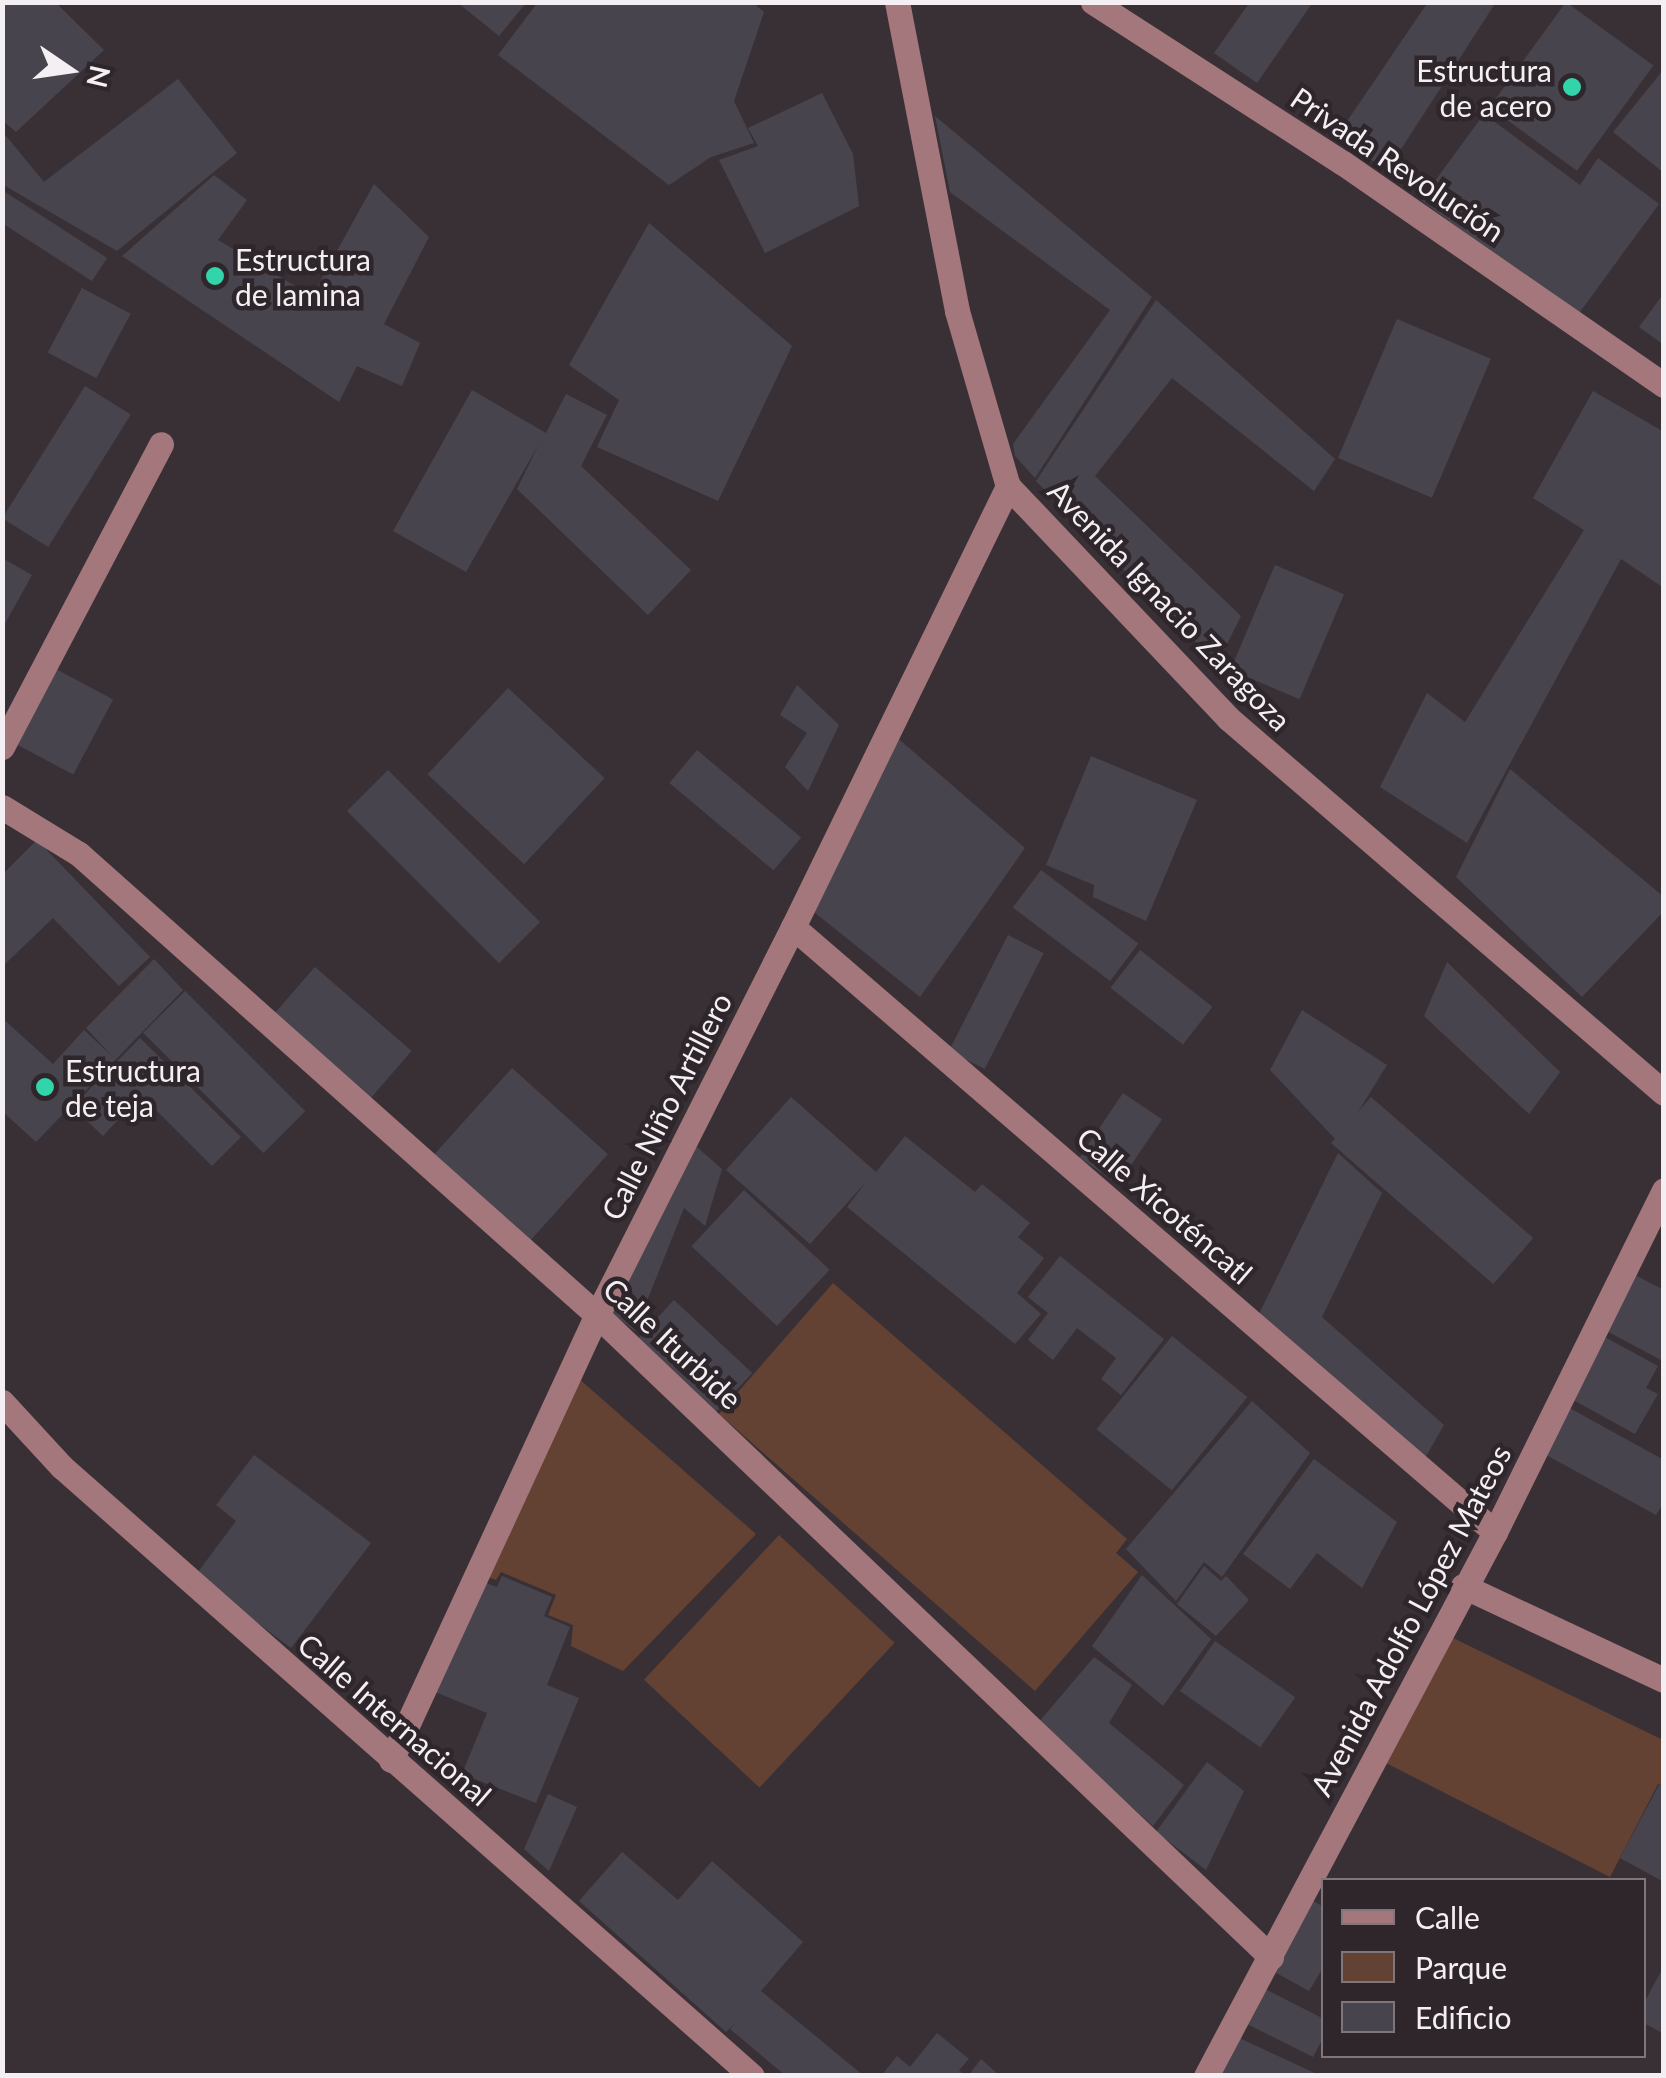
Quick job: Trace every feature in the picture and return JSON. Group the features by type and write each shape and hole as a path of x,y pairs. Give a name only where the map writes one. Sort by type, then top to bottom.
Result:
{"street":[{"name":"Avenida Ignacio Zaragoza","path":"897,2 957,311 1008,486 1228,718 1664,1092"},
{"name":"Privada Revolución","path":"1093,2 1343,164 1664,386"},
{"path":"2,747 161,444"},
{"name":"Calle Niño Artillero","path":"391,1760 597,1315 794,927 1008,486"},
{"name":"Calle Iturbide","path":"2,807 78,854 597,1315 1272,1957"},
{"name":"Calle Xicoténcatl","path":"794,927 1495,1532"},
{"name":"Avenida Adolfo López Mateos","path":"1206,2076 1495,1532 1662,1195"},
{"name":"Calle Internacional","path":"2,1402 62,1468 752,2076"},
{"path":"1463,1586 1664,1680"}],"green space":[{"path":"833,1283 1127,1539 1116,1553 1138,1572 1035,1691 719,1414"},
{"path":"578,1378 756,1534 623,1671 571,1646 573,1625 548,1615 556,1595 501,1572 496,1580 481,1575"},
{"path":"779,1535 895,1643 760,1788 644,1680"},
{"path":"1453,1638 1663,1740 1663,1786 1658,1784 1610,1877 1386,1763"}],"building":[{"path":"2,2 55,2 104,50 16,132 2,120"},
{"path":"538,2 752,2 764,12 734,101 754,143 711,157 669,185 498,55"},
{"path":"1250,2 1313,2 1257,83 1214,53"},
{"path":"1428,2 1496,2 1387,171 1337,136"},
{"name":"Estructura de acero","path":"1566,2 1653,65 1577,171 1490,107"},
{"path":"458,3 526,3 499,36"},
{"path":"1664,69 1664,173 1613,132"},
{"path":"178,79 237,153 117,251 2,184 2,131 44,182"},
{"path":"822,93 853,154 859,206 765,253 719,160 758,146 748,128"},
{"path":"1484,114 1580,185 1598,158 1659,204 1577,316 1421,200"},
{"path":"935,116 1152,297 1035,478 1015,456 1013,444 1110,310 950,192"},
{"name":"Estructura de lamina","path":"214,175 247,200 218,240 312,296 374,184 429,237 384,324 420,343 402,386 357,366 339,402 122,256"},
{"path":"2,190 107,258 92,281 2,223"},
{"path":"649,223 792,346 718,501 597,447 619,400 569,365"},
{"path":"82,288 131,314 96,378 48,352"},
{"path":"1664,293 1664,345 1639,327"},
{"path":"1156,300 1335,459 1314,491 1172,378 1095,476 1241,616 1217,664 1036,481"},
{"path":"1397,319 1491,359 1432,498 1338,458"},
{"path":"85,386 131,415 48,547 2,518"},
{"path":"472,390 546,433 566,394 607,415 581,466 691,570 648,615 517,489 539,444 466,572 393,531"},
{"path":"1593,391 1664,432 1664,588 1621,559 1467,843 1380,787 1427,693 1465,722 1584,530 1533,498"},
{"path":"2,558 32,575 2,629"},
{"path":"1275,565 1344,594 1299,699 1230,670"},
{"path":"54,668 113,699 73,775 14,743"},
{"path":"797,685 839,725 808,791 785,767 807,733 780,715"},
{"path":"508,688 605,778 524,864 428,774"},
{"path":"894,735 1025,848 920,997 814,912"},
{"path":"697,750 801,837 774,870 669,783"},
{"path":"1091,756 1197,800 1146,921 1093,897 1094,885 1046,865"},
{"path":"1510,769 1664,897 1664,911 1582,997 1456,877"},
{"path":"388,770 540,922 499,963 347,811"},
{"path":"37,840 150,957 119,986 53,918 2,967 2,875"},
{"path":"1041,870 1138,943 1110,981 1013,908"},
{"path":"1008,935 1044,953 985,1069 949,1051"},
{"path":"1140,950 1212,1007 1183,1044 1110,988"},
{"name":"Estructura de teja","path":"154,959 183,990 36,1142 2,1111 2,1018 53,1064 84,1030 112,1056 86,1028"},
{"path":"1447,962 1560,1072 1529,1114 1424,1016"},
{"path":"315,967 412,1051 369,1100 272,1016"},
{"path":"185,991 305,1111 263,1153 143,1033"},
{"path":"1302,1010 1387,1065 1339,1143 1270,1070"},
{"path":"140,1038 241,1137 212,1166 141,1095 103,1136 72,1107"},
{"path":"512,1068 608,1154 524,1247 428,1161"},
{"path":"1123,1093 1162,1119 1118,1184 1079,1158"},
{"path":"791,1097 876,1172 905,1136 975,1192 982,1184 1030,1223 1018,1237 1044,1258 1017,1293 1041,1314 1015,1344 847,1207 866,1182 810,1244 726,1170"},
{"path":"1371,1097 1533,1238 1493,1284 1331,1143"},
{"path":"691,1142 722,1169 705,1226 684,1208 635,1331 606,1309"},
{"path":"1338,1153 1382,1193 1322,1317 1444,1425 1421,1465 1256,1320"},
{"path":"744,1190 830,1270 777,1326 691,1246"},
{"path":"1060,1256 1164,1339 1121,1395 1101,1379 1116,1358 1077,1328 1053,1360 1028,1340 1048,1313 1028,1297"},
{"path":"1629,1272 1664,1290 1661,1360 1601,1328"},
{"path":"674,1300 752,1373 709,1419 631,1346"},
{"path":"1599,1334 1658,1366 1646,1388 1658,1394 1635,1434 1566,1396"},
{"path":"1172,1336 1247,1397 1172,1490 1096,1429"},
{"path":"1252,1401 1310,1453 1222,1577 1204,1562 1176,1601 1126,1549"},
{"path":"1564,1405 1664,1460 1664,1502 1656,1515 1539,1451"},
{"path":"254,1455 371,1543 291,1648 195,1576 236,1521 216,1505"},
{"path":"1314,1459 1397,1522 1362,1588 1317,1553 1290,1589 1243,1554"},
{"path":"1204,1566 1221,1581 1226,1576 1249,1600 1216,1636 1177,1604"},
{"path":"1142,1575 1211,1639 1163,1706 1092,1646"},
{"path":"502,1576 552,1597 544,1616 570,1627 547,1685 579,1698 536,1803 462,1774 487,1713 430,1690 475,1579 497,1587"},
{"path":"1215,1641 1295,1697 1260,1747 1180,1691"},
{"path":"1094,1657 1132,1685 1109,1723 1184,1785 1153,1826 1039,1722"},
{"path":"1207,1762 1244,1791 1206,1870 1156,1832"},
{"path":"1659,1785 1664,1787 1664,1882 1620,1858"},
{"path":"548,1794 577,1807 549,1871 524,1849"},
{"path":"622,1852 678,1900 712,1861 803,1942 761,1991 864,2076 786,2076 730,2029 738,2020 726,2032 579,1901"},
{"path":"1308,1898 1321,1905 1321,1971 1309,1991 1269,1969"},
{"path":"1664,1966 1664,2034 1646,2024 1646,1999"},
{"path":"1261,1987 1321,2017 1321,2042 1313,2057 1243,2022"},
{"path":"937,2033 969,2059 959,2070 965,2076 881,2076 897,2056 910,2067"},
{"path":"1235,2036 1321,2076 1227,2076 1218,2071"},
{"path":"981,2059 1000,2076 968,2076"}],"place":[{"name":"Estructura de acero","path":"1572,87"},
{"name":"Estructura de lamina","path":"215,276"},
{"name":"Estructura de teja","path":"45,1087"}]}
